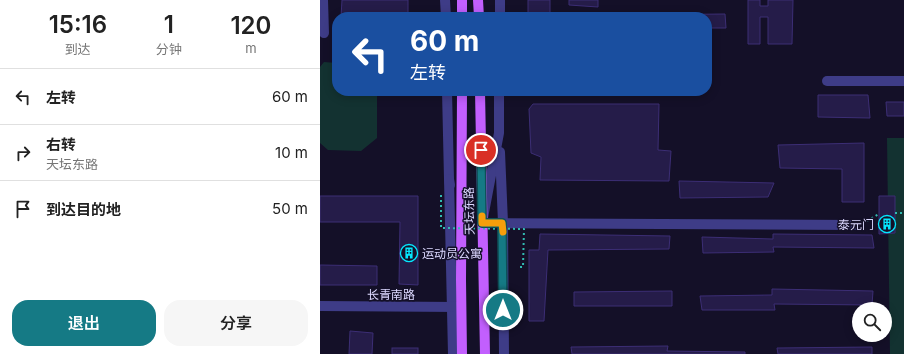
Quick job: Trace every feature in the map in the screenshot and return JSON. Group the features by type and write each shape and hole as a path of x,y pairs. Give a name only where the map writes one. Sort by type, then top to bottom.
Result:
{"main road":[{"path":"462,0 462,12"},
{"path":"478,0 479,12"},
{"name":"天坛东路","path":"462,96 462,240 457,307 462,354"},
{"name":"天坛东路","path":"480,96 485,354"}],"street":[{"path":"323,0 324,33"},
{"path":"445,0 446,12"},
{"path":"500,0 500,12"},
{"path":"827,81 904,81"},
{"path":"447,96 449,178 457,307 453,354"},
{"path":"499,96 504,354"},
{"path":"499,133 482,223 858,225"},
{"path":"449,178 462,240"},
{"name":"长青南路","path":"320,306 457,307"}],"path":[{"path":"441,195 441,228 524,229 523,267 520,267"},
{"path":"895,213 904,213"},
{"path":"858,225 879,214"}],"green space":[{"path":"324,62 332,63 332,96 377,96 377,138 361,151 328,150 320,143 320,67"},
{"path":"887,138 904,138 904,354 890,354 890,342 892,342 892,302 889,302"}],"building":[{"path":"342,0 408,0 408,12 341,12"},
{"path":"528,0 550,0 550,12 528,12"},
{"path":"569,0 598,0 598,7 569,5"},
{"path":"748,0 760,0 760,6 768,6 768,0 793,0 792,44 768,44 768,17 760,17 760,44 748,44"},
{"path":"712,14 725,14 726,28 712,28"},
{"path":"818,95 868,95 870,118 818,117"},
{"path":"886,102 904,102 904,116 887,116"},
{"path":"533,104 659,104 658,150 671,151 669,181 540,180 541,157 531,153 529,109"},
{"path":"864,143 864,202 842,202 842,169 780,168 778,145"},
{"path":"679,181 774,183 768,197 680,198"},
{"name":"运动员公寓","path":"320,196 418,196 418,285 399,284 400,222 320,222"},
{"name":"泰元门","path":"879,196 895,196 895,233 879,234"},
{"path":"540,234 670,236 669,249 548,250 544,321 529,321 529,250 539,250"},
{"path":"773,234 872,235 874,248 773,247 774,252 703,253 702,237 773,239"},
{"path":"320,265 377,266 377,285 320,285"},
{"path":"772,289 873,291 872,302 852,302 852,305 774,304 775,310 702,310 700,296 772,295"},
{"path":"672,291 672,306 574,306 574,292"},
{"path":"350,331 373,333 372,354 349,354"},
{"path":"668,346 667,351 745,352 745,354 572,354 571,347"},
{"path":"872,347 872,354 778,354 777,348"},
{"path":"392,348 418,348 418,354 392,354"}],"slow traffic":[{"path":"482,216 482,223 502,223 503,232"}],"place":[{"name":"泰元门","path":"887,224"},
{"name":"运动员公寓","path":"409,253"}],"route":[{"path":"481,150 482,223 502,223 503,310"}]}
